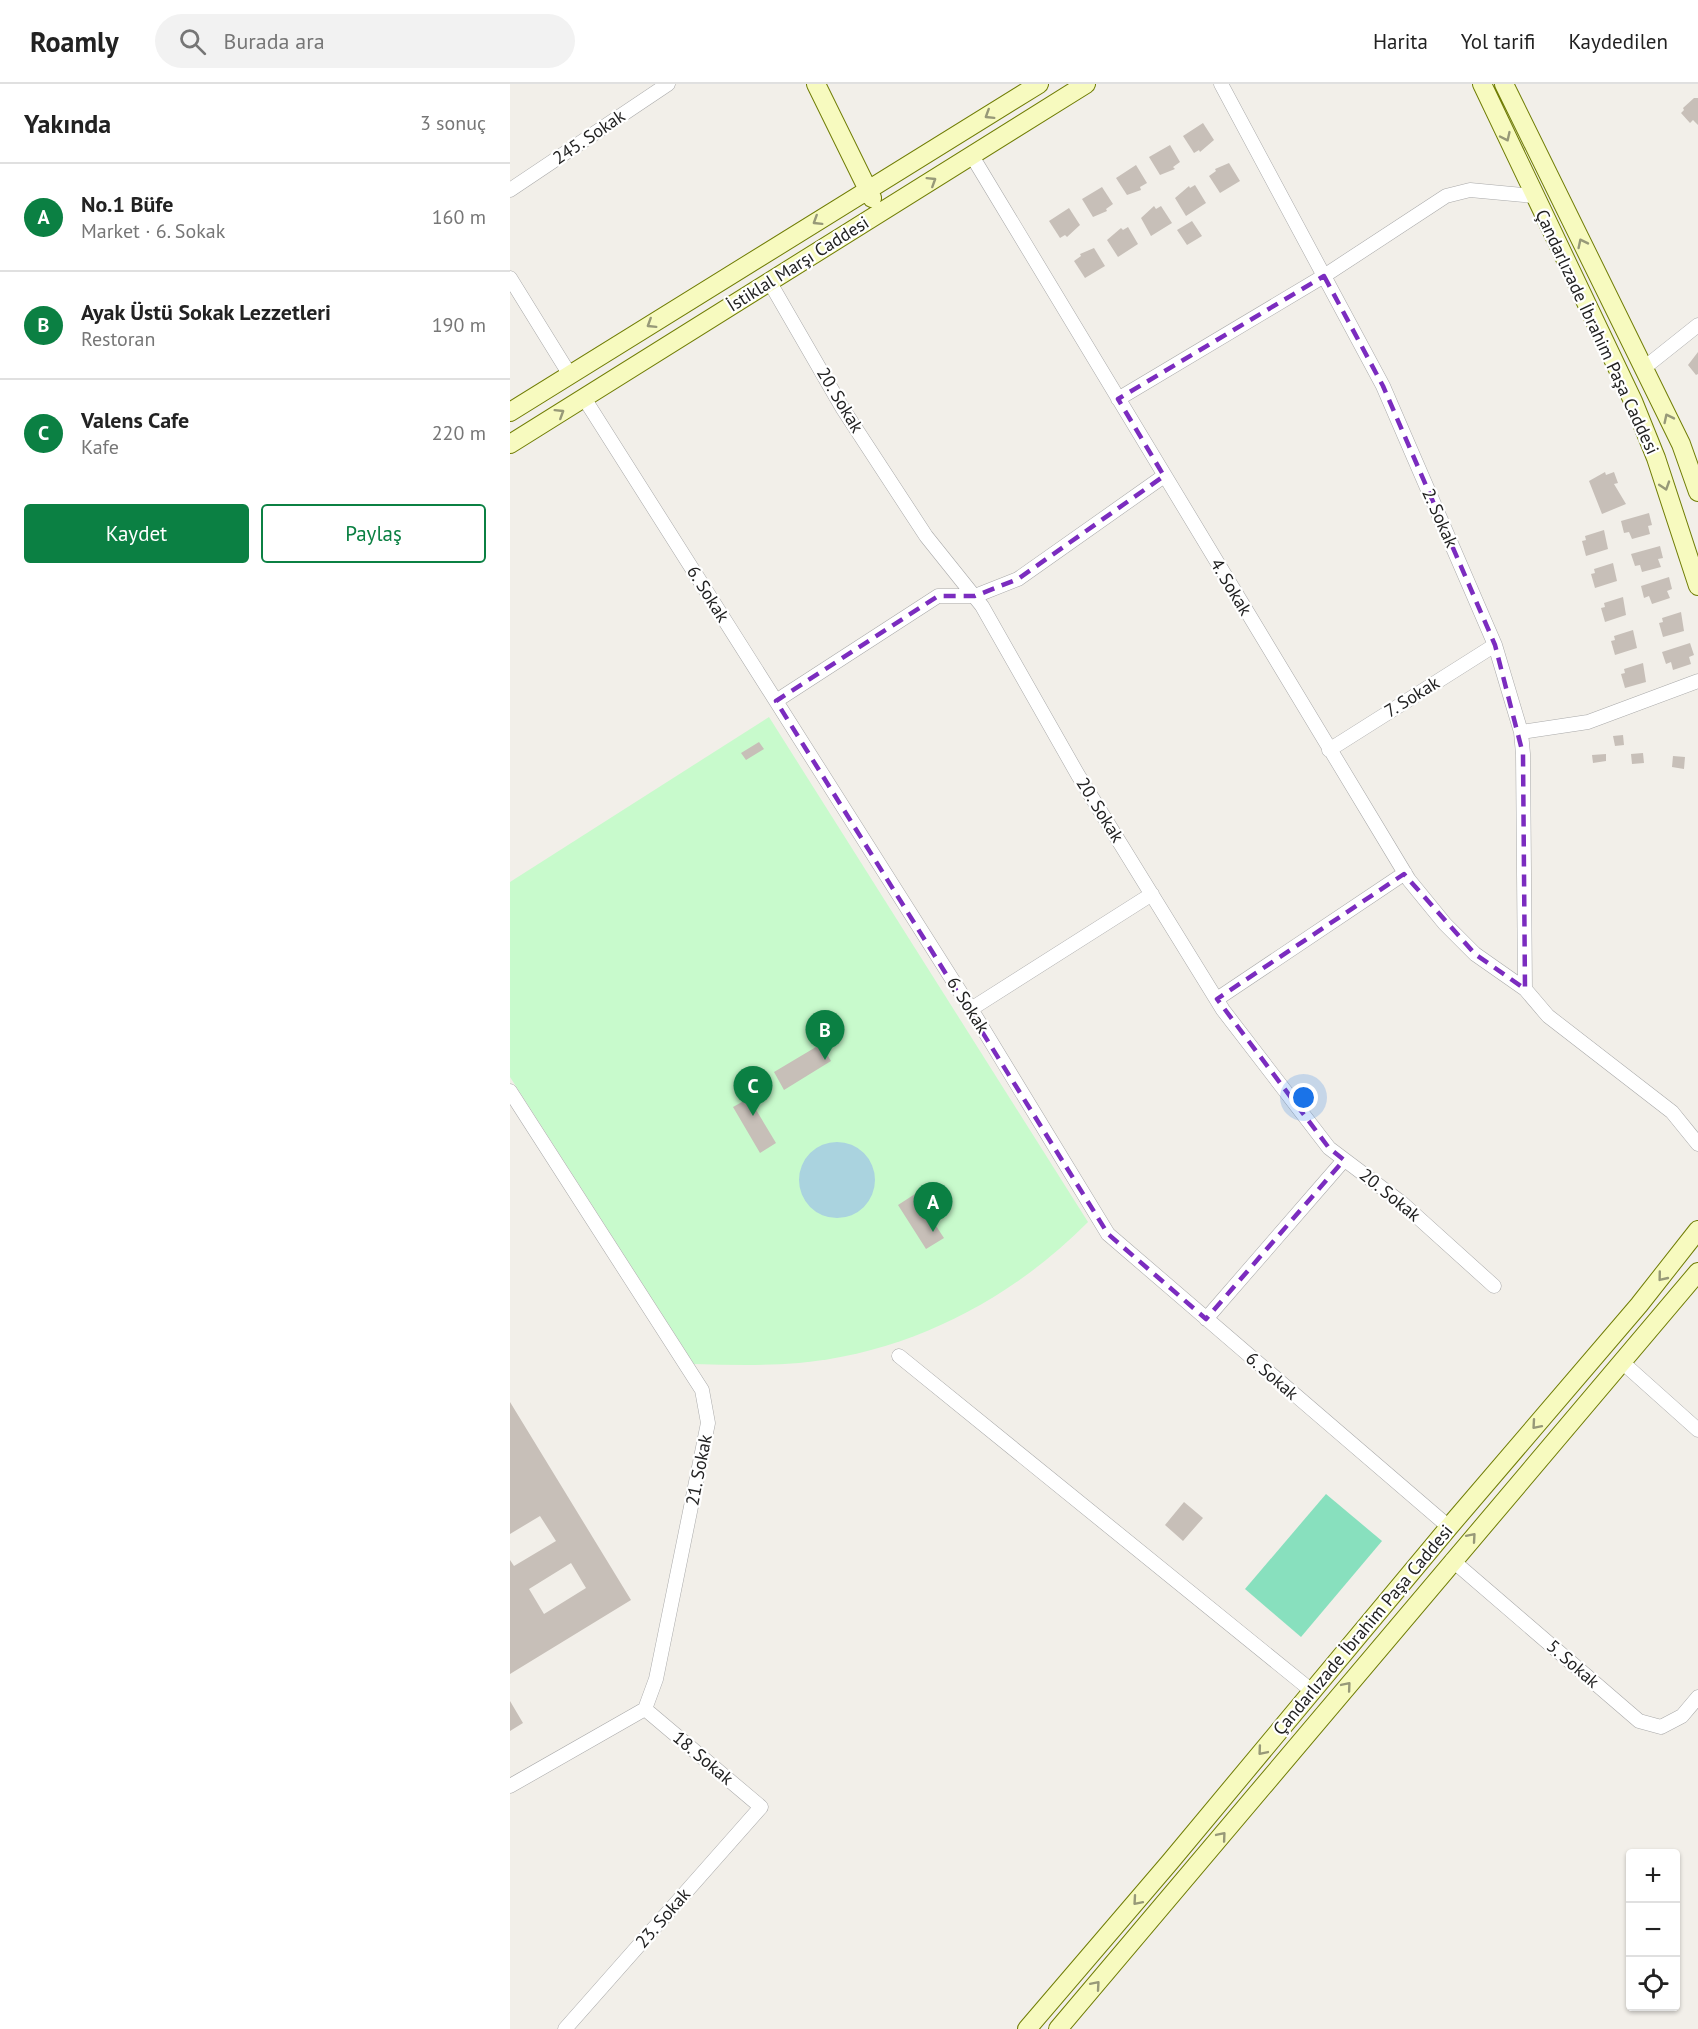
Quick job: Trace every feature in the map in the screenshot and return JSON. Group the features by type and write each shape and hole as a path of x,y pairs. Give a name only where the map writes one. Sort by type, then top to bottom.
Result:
{"main road":[{"path":"816,84 866,190 882,212"},
{"name":"İstiklal Marşı Caddesi","path":"510,412 1039,84"},
{"name":"İstiklal Marşı Caddesi","path":"510,444 1086,84"},
{"name":"Çandarlızade İbrahim Paşa Caddesi","path":"1482,84 1533,196 1633,401 1656,458 1698,586"},
{"name":"Çandarlızade İbrahim Paşa Caddesi","path":"1504,84 1681,444 1698,492"},
{"name":"Çandarlızade İbrahim Paşa Caddesi","path":"1027,2029 1639,1305 1698,1230"},
{"name":"Çandarlızade İbrahim Paşa Caddesi","path":"1058,2029 1452,1560 1698,1272"}],"street":[{"name":"245. Sokak","path":"510,190 668,84"},
{"name":"2. Sokak","path":"1221,84 1383,386 1495,645 1521,732 1525,797 1526,989"},
{"name":"4. Sokak","path":"972,156 1405,873 1445,924 1475,954 1526,989 1548,1016 1672,1112 1698,1144"},
{"path":"1118,399 1324,276 1446,196 1470,190 1533,196"},
{"path":"510,278 570,375"},
{"name":"20. Sokak","path":"769,281 843,409 907,507 926,536 975,596 1078,774 1217,999 1329,1148 1402,1203 1494,1286"},
{"path":"1644,368 1698,325"},
{"name":"6. Sokak","path":"584,398 971,1009 1108,1234 1449,1527"},
{"path":"776,701 938,596 975,596 1018,579 1164,476"},
{"name":"7. Sokak","path":"1329,750 1495,645"},
{"path":"1521,732 1588,722 1698,681"},
{"path":"1217,999 1405,873"},
{"path":"971,1009 1152,894"},
{"name":"21. Sokak","path":"510,1091 702,1390 708,1423 661,1657 645,1709"},
{"path":"1206,1319 1344,1160"},
{"path":"899,1356 1312,1691"},
{"path":"1622,1362 1698,1430"},
{"name":"5. Sokak","path":"1452,1560 1639,1721 1661,1727 1682,1716 1698,1697"},
{"path":"510,1786 645,1709"},
{"name":"18. Sokak","path":"645,1709 761,1807"},
{"name":"23. Sokak","path":"565,2029 761,1807"}],"highlighted area":[{"path":"1324,276 1383,386 1495,645 1523,754 1525,989 1475,954 1404,874 1217,999 1329,1148 1344,1160 1206,1319 1108,1234 776,701 938,596 975,596 1018,579 1164,476 1118,399"}],"green space":[{"path":"769,717 1088,1222 1026,1276 956,1318 918,1335 880,1348 799,1363 694,1364 510,1077 510,882"},
{"path":"1326,1494 1382,1541 1301,1637 1245,1589"}],"water":[{"path":"837,1142 851,1145 864,1153 872,1166 875,1180 872,1194 864,1207 851,1215 837,1218 823,1215 810,1207 802,1194 799,1180 802,1166 810,1153 823,1145"}],"building":[{"path":"1694,98 1698,98 1698,125 1693,120 1690,123 1681,113"},
{"path":"1203,123 1214,140 1200,152 1199,150 1194,153 1183,136"},
{"path":"1170,145 1180,162 1173,167 1175,169 1160,175 1149,157"},
{"path":"1229,163 1240,181 1220,193 1209,176 1216,171 1215,169"},
{"path":"1136,165 1147,183 1140,187 1141,190 1127,195 1116,178"},
{"path":"1195,185 1206,203 1186,216 1175,198 1189,186 1190,188"},
{"path":"1102,187 1113,204 1106,209 1107,211 1093,217 1082,199"},
{"path":"1154,206 1156,209 1161,206 1172,223 1151,236 1141,218"},
{"path":"1069,208 1080,225 1067,237 1065,235 1060,238 1049,221"},
{"path":"1192,221 1202,236 1187,245 1177,230"},
{"path":"1128,227 1138,244 1118,257 1107,240 1121,228 1123,230"},
{"path":"1094,248 1105,266 1085,278 1074,261 1081,256 1080,254"},
{"path":"1698,352 1698,374 1696,375 1688,365"},
{"path":"1605,472 1606,475 1614,472 1618,483 1614,484 1626,504 1602,514 1589,481"},
{"path":"1649,513 1652,525 1648,526 1650,534 1632,539 1629,532 1624,533 1621,521"},
{"path":"1604,530 1608,549 1586,556 1582,541 1586,540 1585,536"},
{"path":"1660,546 1663,558 1658,559 1661,567 1642,572 1640,565 1635,566 1631,554"},
{"path":"1613,563 1617,581 1595,588 1591,574 1595,573 1594,569"},
{"path":"1669,577 1672,589 1667,591 1670,598 1652,604 1649,596 1644,598 1641,586"},
{"path":"1623,597 1626,615 1605,622 1601,608 1605,607 1604,603"},
{"path":"1681,612 1684,631 1663,637 1659,623 1663,622 1662,618"},
{"path":"1633,630 1637,648 1615,655 1611,641 1615,640 1614,636"},
{"path":"1690,643 1694,655 1689,657 1691,664 1673,670 1671,662 1666,664 1662,652"},
{"path":"1643,663 1646,682 1625,688 1621,674 1625,673 1624,669"},
{"path":"1623,735 1624,745 1615,746 1613,736"},
{"path":"759,742 764,749 746,760 741,753"},
{"path":"1643,753 1644,763 1632,764 1631,754"},
{"path":"1606,754 1606,761 1593,763 1592,755"},
{"path":"1673,756 1685,757 1684,769 1672,767"},
{"path":"821,1044 831,1061 784,1090 774,1072"},
{"path":"749,1098 776,1143 760,1153 733,1107"},
{"path":"915,1194 944,1238 926,1249 898,1205"},
{"path":"510,1402 631,1600 510,1674 510,1560 514,1566 556,1541 540,1516 510,1534","holes":["571,1563 586,1588 544,1614 529,1589"]},
{"path":"1184,1502 1203,1518 1183,1541 1165,1525"},
{"path":"510,1701 523,1723 510,1731"}],"place":[{"name":"Ayak Üstü Sokak Lezzetleri","path":"825,1060"},
{"name":"Valens Cafe","path":"753,1116"},
{"name":"No.1 Büfe","path":"933,1232"}]}
